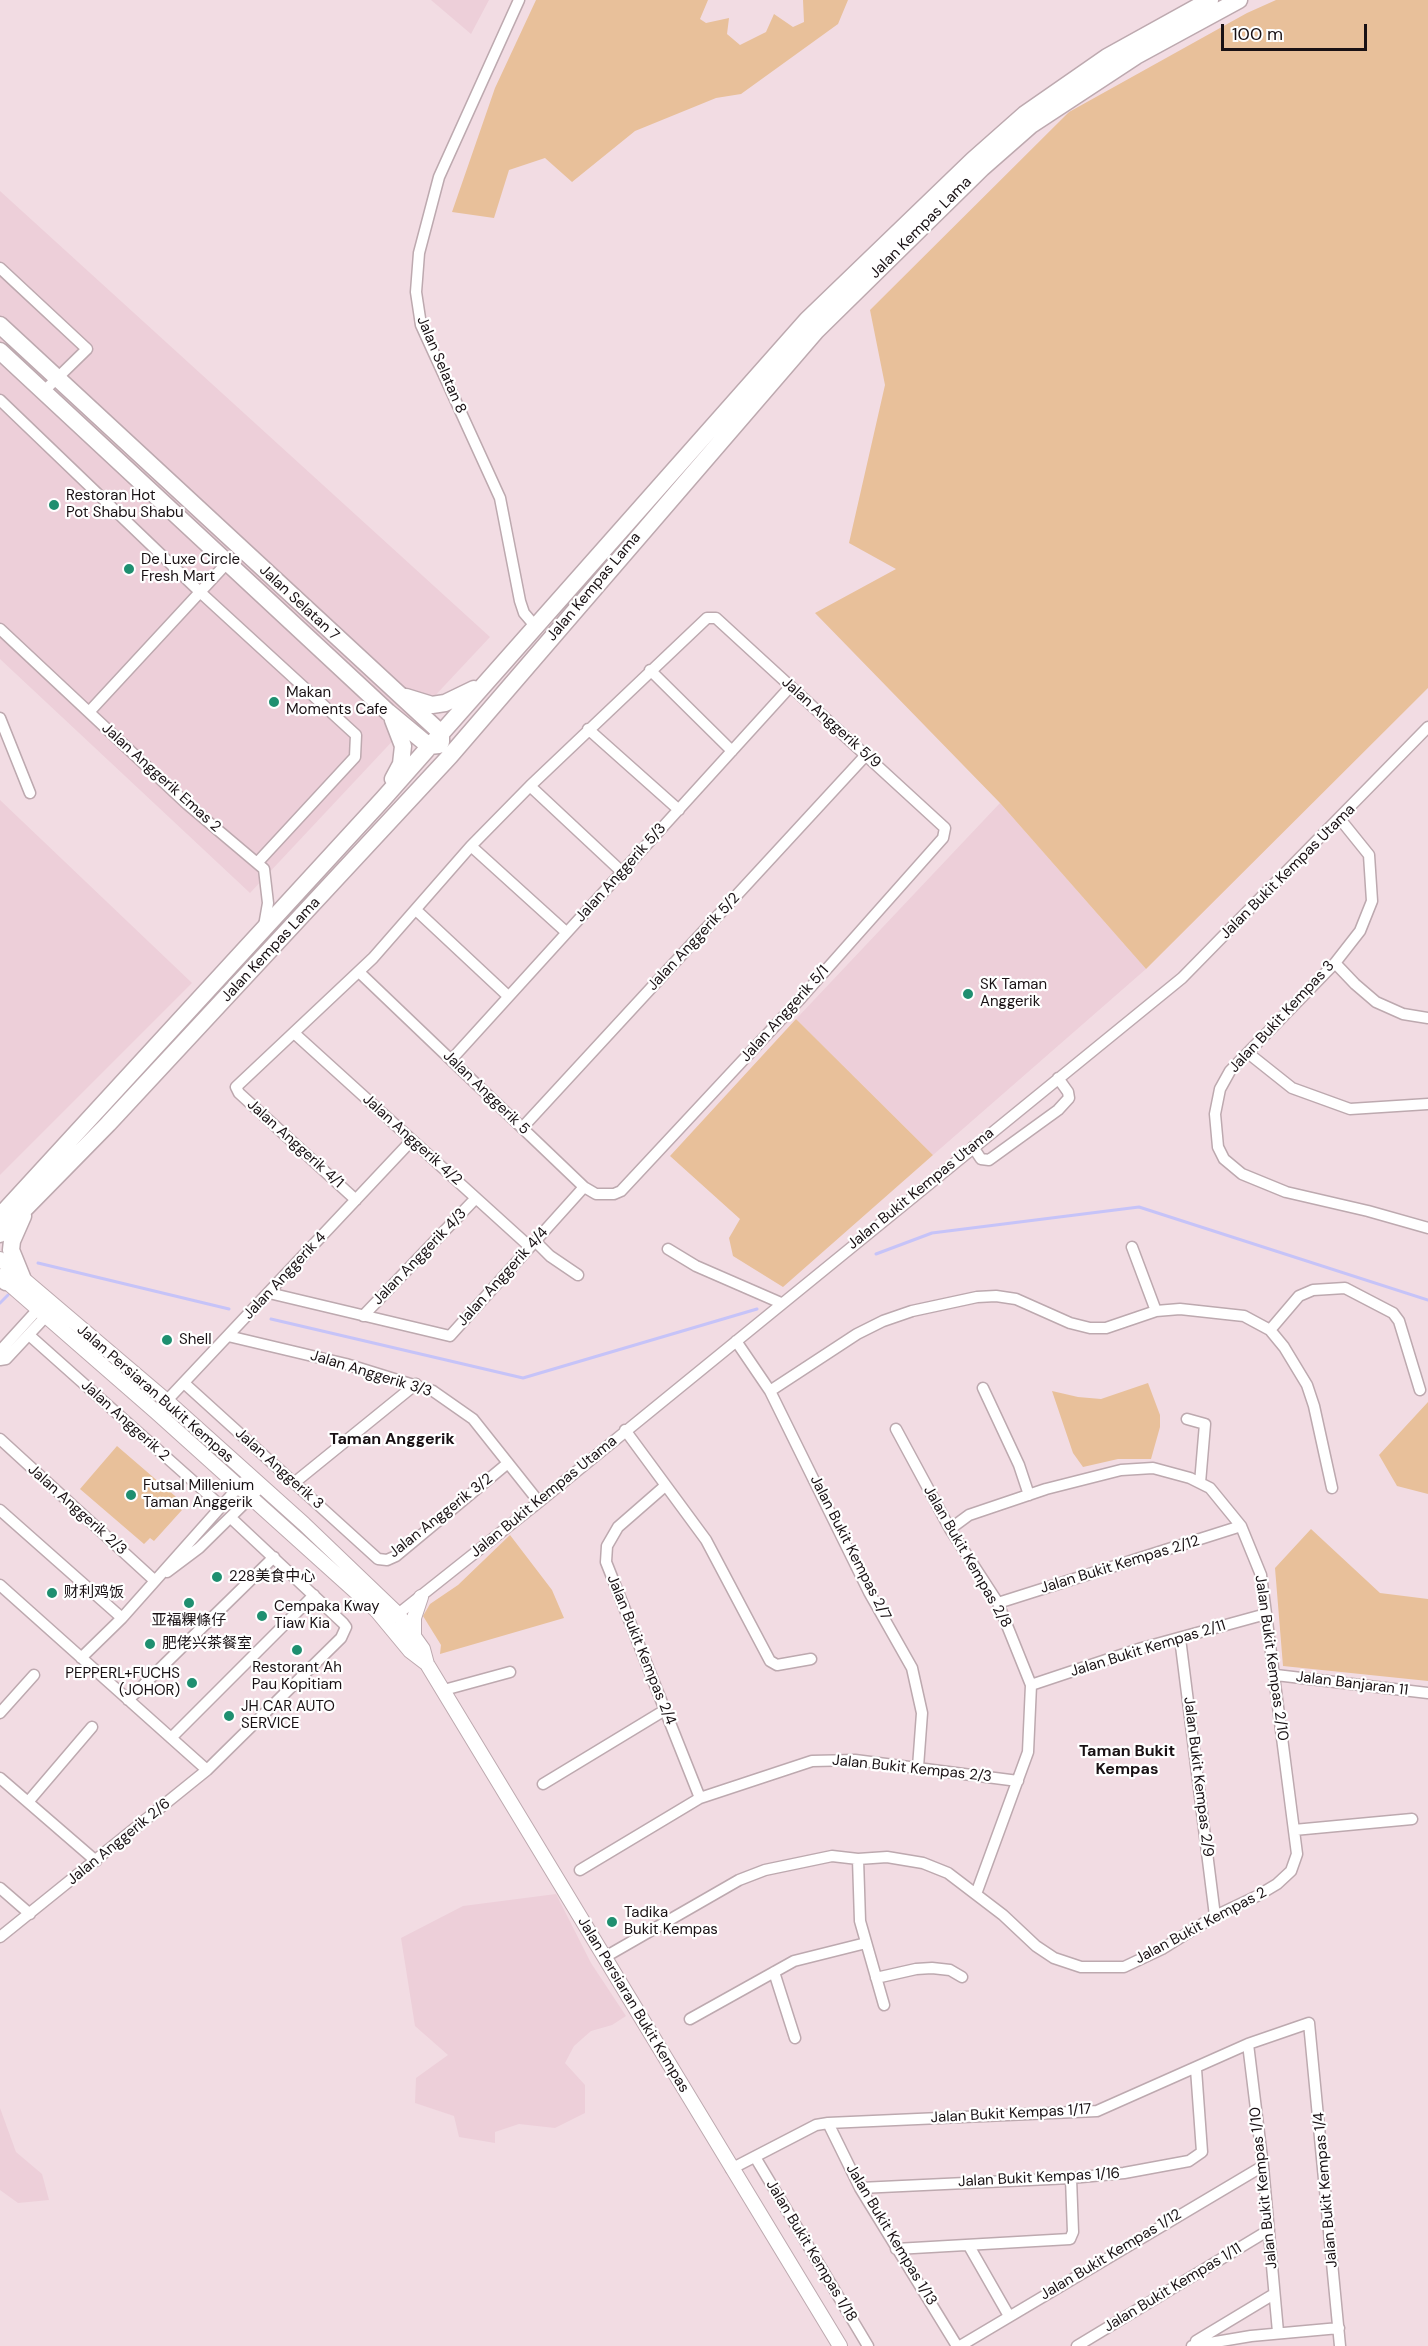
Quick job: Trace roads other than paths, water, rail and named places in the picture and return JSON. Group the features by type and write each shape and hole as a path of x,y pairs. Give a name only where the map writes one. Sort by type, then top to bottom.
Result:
{"main road":[{"name":"Jalan Kempas Lama","path":"0,1216 437,741 483,685 800,328 973,160 1025,114 1073,79 1210,0"},
{"name":"Jalan Kempas Lama","path":"0,1234 406,804 498,701 816,331 982,168 1031,125 1136,56 1239,0"},
{"name":"Jalan Selatan 7","path":"0,325 397,692 437,741"},
{"name":"Jalan Selatan 7","path":"0,351 226,564 388,712 437,741"},
{"path":"397,692 412,700 432,705 445,703 483,685"},
{"path":"406,804 435,764 437,741 458,738 498,701"},
{"path":"383,799 400,764 403,746 388,712"},
{"path":"7,1278 12,1241 27,1207"}],"street":[{"name":"Jalan Selatan 8","path":"519,0 439,177 420,245 416,292 421,325 500,498 520,601 525,613 536,627"},
{"path":"0,268 87,349 44,391"},
{"path":"0,400 200,592 356,735 355,757 257,863 264,869 267,922 250,946"},
{"path":"89,712 226,564"},
{"name":"Jalan Anggerik 5/9","path":"650,670 704,620 712,617 942,824 945,834"},
{"name":"Jalan Anggerik Emas 2","path":"0,629 187,804 257,863"},
{"path":"294,1033 359,972 471,846 650,670 732,751"},
{"name":"Jalan Anggerik 5/3","path":"451,1059 790,687"},
{"path":"0,718 30,793"},
{"name":"Jalan Bukit Kempas Utama","path":"392,1618 539,1502 1182,978 1428,727"},
{"path":"588,729 679,810"},
{"name":"Jalan Anggerik 5/2","path":"522,1128 866,755"},
{"path":"530,786 622,872"},
{"name":"Jalan Bukit Kempas 3","path":"1340,819 1369,855 1372,901 1360,931 1335,963 1230,1071 1220,1089 1215,1114 1218,1148 1224,1159 1242,1174 1286,1192 1428,1228"},
{"name":"Jalan Anggerik 5/1","path":"621,1191 801,998 945,834"},
{"path":"471,846 566,933"},
{"path":"416,910 508,996"},
{"path":"1335,963 1377,1002 1403,1014 1428,1018"},
{"name":"Jalan Anggerik 5","path":"359,972 584,1186 605,1196 621,1191"},
{"name":"Jalan Anggerik 4/1","path":"294,1033 236,1087 239,1093 356,1200"},
{"name":"Jalan Anggerik 4/2","path":"294,1033 476,1198 533,1244 578,1275"},
{"path":"1248,1053 1292,1088 1350,1109 1428,1104"},
{"path":"973,1147 981,1159 988,1160 1058,1110 1069,1098 1068,1092 1058,1078"},
{"name":"Jalan Anggerik 4","path":"156,1412 412,1140"},
{"name":"Jalan Anggerik 4/4","path":"269,1293 450,1336 584,1186"},
{"name":"Jalan Anggerik 4/3","path":"363,1316 476,1198"},
{"path":"1132,1247 1156,1311"},
{"path":"668,1249 696,1266 781,1303"},
{"name":"Jalan Persiaran Bukit Kempas","path":"0,1258 7,1278 43,1312 156,1412 244,1481 261,1486 423,1649 427,1664 840,2346"},
{"name":"Jalan Persiaran Bukit Kempas","path":"7,1278 167,1401 244,1481 251,1497 376,1610 392,1618 410,1651 427,1664"},
{"path":"1270,1330 1299,1296 1312,1290 1345,1288 1393,1313 1399,1321 1420,1390"},
{"path":"770,1391 857,1334 883,1321 912,1311 977,1297 996,1296 1016,1299 1070,1323 1090,1328 1106,1328 1156,1311 1180,1309 1223,1312 1244,1316 1270,1330 1284,1347 1306,1384 1314,1406 1332,1488"},
{"path":"0,1360 6,1359 28,1335 43,1312"},
{"path":"0,1351 43,1312"},
{"name":"Jalan Anggerik 2","path":"28,1335 221,1506"},
{"name":"Jalan Anggerik 3/3","path":"228,1336 346,1364 433,1391 473,1419 539,1502"},
{"name":"Jalan Bukit Kempas 2/7","path":"736,1341 770,1391 869,1592 912,1668 922,1713 918,1767"},
{"name":"Jalan Anggerik 3","path":"184,1383 372,1556"},
{"path":"294,1483 416,1384"},
{"path":"982,1388 1019,1465 1029,1495"},
{"path":"1187,1419 1205,1424 1200,1483"},
{"name":"Jalan Bukit Kempas 2/8","path":"896,1429 950,1529 998,1603 1031,1684 1032,1723 1028,1752 976,1894"},
{"path":"625,1430 706,1540 770,1661 777,1665 811,1659"},
{"name":"Jalan Anggerik 2/3","path":"0,1439 154,1580"},
{"name":"Jalan Anggerik 3/2","path":"372,1556 387,1560 396,1556 508,1463"},
{"name":"Jalan Bukit Kempas 2/10","path":"950,1529 969,1515 1029,1495 1121,1470 1154,1468 1200,1483 1227,1506 1241,1526 1260,1570 1276,1675 1297,1854"},
{"path":"81,1658 122,1618 244,1481"},
{"path":"154,1580 185,1560 231,1518 261,1486"},
{"name":"Jalan Bukit Kempas 2/4","path":"665,1486 618,1527 607,1546 606,1563 700,1798"},
{"path":"0,1510 122,1618"},
{"path":"171,1738 314,1595 231,1518"},
{"name":"Jalan Bukit Kempas 2/12","path":"998,1603 1241,1526"},
{"path":"128,1700 274,1557"},
{"path":"0,1585 207,1770"},
{"name":"Jalan Anggerik 2/6","path":"0,1937 207,1770 341,1638 346,1627 344,1623 314,1595"},
{"path":"414,1638 414,1618 421,1597"},
{"name":"Jalan Bukit Kempas 2/11","path":"1031,1684 1266,1614"},
{"name":"Jalan Bukit Kempas 2/9","path":"1180,1638 1215,1916"},
{"path":"444,1690 510,1672"},
{"name":"Jalan Banjaran 11","path":"1276,1675 1428,1693"},
{"path":"0,1713 34,1676"},
{"path":"543,1784 664,1710"},
{"path":"28,1802 92,1727"},
{"name":"Jalan Bukit Kempas 2/3","path":"580,1870 700,1798 812,1761 855,1760 1018,1781"},
{"path":"0,1778 96,1861"},
{"path":"1294,1830 1412,1819"},
{"name":"Jalan Bukit Kempas 2","path":"605,1957 739,1880 765,1870 832,1856 858,1859 887,1857 924,1863 948,1873 1036,1946 1054,1958 1081,1967 1124,1966 1162,1949 1215,1916 1277,1884 1291,1871 1297,1854"},
{"path":"858,1859 858,1900 866,1943 884,2005"},
{"path":"0,1888 30,1914"},
{"path":"690,2019 794,1961 866,1943"},
{"path":"876,1978 916,1969 932,1968 950,1970 962,1977"},
{"path":"774,1972 795,2038"},
{"name":"Jalan Bukit Kempas 1/17","path":"731,2169 816,2126 828,2123 1097,2111 1248,2044 1310,2023 1311,2034"},
{"name":"Jalan Bukit Kempas 1/4","path":"1311,2034 1340,2346"},
{"name":"Jalan Bukit Kempas 1/10","path":"1248,2044 1263,2166 1278,2332"},
{"name":"Jalan Bukit Kempas 1/16","path":"860,2188 1071,2178 1124,2173 1196,2157 1202,2152 1196,2069"},
{"name":"Jalan Bukit Kempas 1/13","path":"828,2123 860,2188 896,2249 959,2346"},
{"name":"Jalan Bukit Kempas 1/18","path":"755,2157 868,2346"},
{"name":"Jalan Bukit Kempas 1/12","path":"959,2346 1263,2166"},
{"path":"896,2249 1070,2239 1073,2232 1071,2178"},
{"name":"Jalan Bukit Kempas 1/11","path":"1077,2346 1269,2230"},
{"path":"969,2246 1009,2316"},
{"path":"1190,2346 1274,2294"},
{"path":"1190,2346 1278,2332 1339,2328"}],"waterway":[{"path":"876,1254 932,1233 1139,1207 1428,1300"},
{"path":"38,1263 229,1309"},
{"path":"0,1303 8,1295"},
{"path":"271,1319 523,1378 757,1309"}],"place":[{"name":"Restoran Hot Pot Shabu Shabu","path":"54,505"},
{"name":"De Luxe Circle Fresh Mart","path":"129,569"},
{"name":"Makan Moments Cafe","path":"274,702"},
{"name":"SK Taman Anggerik","path":"968,994"},
{"name":"Shell","path":"167,1340"},
{"name":"Futsal Millenium Taman Anggerik","path":"131,1495"},
{"name":"228美食中心","path":"217,1577"},
{"name":"财利鸡饭","path":"52,1593"},
{"name":"亚福粿條仔","path":"189,1603"},
{"name":"Cempaka Kway Tiaw Kia","path":"262,1616"},
{"name":"肥佬兴茶餐室","path":"150,1644"},
{"name":"Restorant Ah Pau Kopitiam","path":"297,1650"},
{"name":"PEPPERL+FUCHS (JOHOR)","path":"192,1683"},
{"name":"JH CAR AUTO SERVICE","path":"229,1716"},
{"name":"Tadika Bukit Kempas","path":"612,1922"}],"district":[{"name":"Taman Anggerik","path":"392,1440"},
{"name":"Taman Bukit Kempas","path":"1127,1761"}]}
